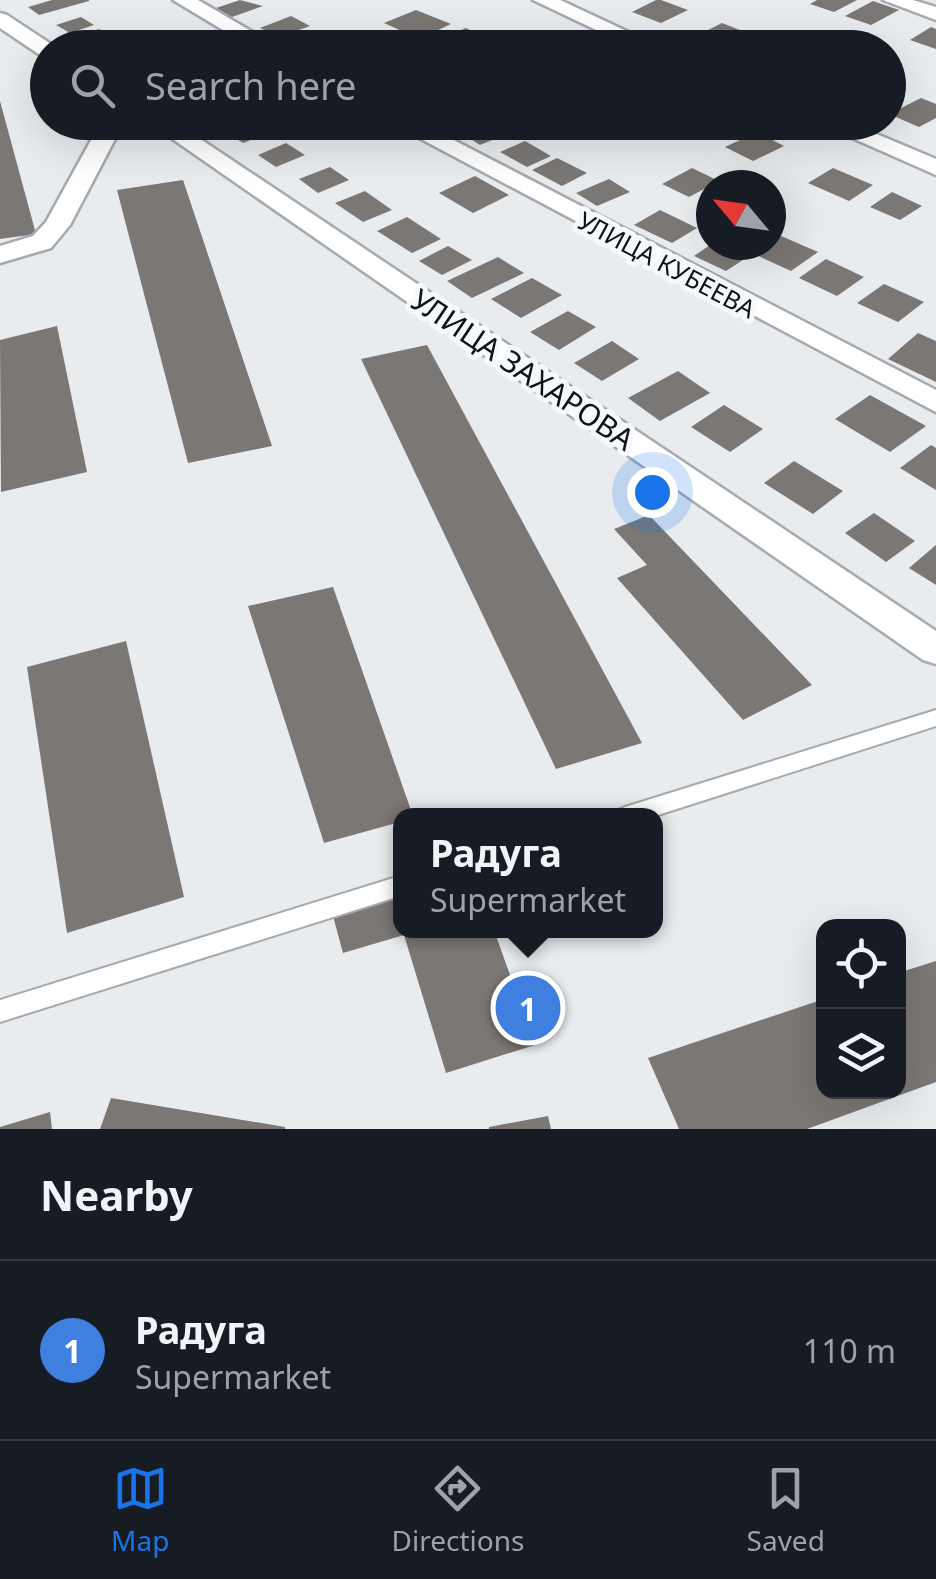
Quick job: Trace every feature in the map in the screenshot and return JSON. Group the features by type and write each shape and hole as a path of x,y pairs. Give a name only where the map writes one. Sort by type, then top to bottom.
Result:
{"street":[{"path":"183,0 237,30"},
{"path":"543,0 612,30"},
{"path":"893,0 936,14"},
{"path":"0,19 30,38"},
{"path":"0,256 42,242 57,226 103,140"},
{"name":"УЛИЦА ЗАХАРОВА","path":"185,140 936,650"},
{"name":"УЛИЦА КУБЕЕВА","path":"434,140 936,402"},
{"path":"870,140 936,168"}],"lane":[{"path":"649,808 936,718"},
{"path":"0,1011 393,888"}],"building":[{"path":"52,0 89,1 39,15 28,7"},
{"path":"240,0 263,6 232,17 216,8"},
{"path":"656,0 688,10 661,23 632,12"},
{"path":"817,0 857,0 834,12 810,4"},
{"path":"873,1 899,10 871,25 845,16"},
{"path":"416,10 451,24 438,30 399,30 384,23"},
{"path":"291,16 310,26 299,30 260,28"},
{"path":"81,17 94,25 65,30 56,25"},
{"path":"722,23 740,30 708,30"},
{"path":"931,27 936,29 936,49 910,40"},
{"path":"921,98 936,104 936,118 919,127 906,121 906,106"},
{"path":"0,101 36,234 0,239"},
{"path":"740,140 772,140 784,146 753,161 725,147"},
{"path":"525,141 551,156 527,167 500,152"},
{"path":"286,143 305,155 276,167 258,155"},
{"path":"557,158 587,173 562,186 532,170"},
{"path":"330,167 349,180 318,193 299,179"},
{"path":"692,168 696,170 696,193 689,197 662,184"},
{"path":"833,168 873,185 849,201 808,183"},
{"path":"475,176 509,195 473,213 439,193"},
{"path":"609,179 630,192 597,206 576,193"},
{"path":"183,180 272,446 188,463 117,190"},
{"path":"365,191 392,210 363,222 335,203"},
{"path":"892,192 922,206 900,220 870,207"},
{"path":"660,210 696,229 672,243 634,225"},
{"path":"407,217 441,239 412,253 377,231"},
{"path":"786,238 818,252 791,271 767,260 786,260"},
{"path":"448,246 472,260 442,275 419,261"},
{"path":"498,257 524,273 472,298 447,281"},
{"path":"826,259 864,277 837,296 799,278"},
{"path":"703,260 743,260 726,271"},
{"path":"532,278 562,295 521,318 491,299"},
{"path":"884,284 924,302 898,322 857,303"},
{"path":"568,311 596,327 559,350 530,332"},
{"path":"57,326 87,472 1,492 0,340"},
{"path":"918,333 936,341 936,382 888,359"},
{"path":"612,341 639,359 602,381 574,363"},
{"path":"427,345 642,743 556,769 361,359"},
{"path":"678,371 710,393 660,421 628,398"},
{"path":"870,395 926,426 890,452 835,419"},
{"path":"724,405 763,429 730,452 691,427"},
{"path":"931,445 936,448 936,490 900,468"},
{"path":"794,461 843,491 813,514 764,483"},
{"path":"874,513 915,541 886,562 845,533"},
{"path":"649,515 812,685 743,720 617,578 647,565 614,529"},
{"path":"936,545 936,585 909,568"},
{"path":"333,587 410,808 393,808 393,824 324,843 248,606"},
{"path":"126,641 184,897 67,933 27,667"},
{"path":"393,898 394,938 343,953 333,916"},
{"path":"405,938 497,938 535,1045 446,1073"},
{"path":"936,961 936,1082 906,1093 906,1009 906,970"},
{"path":"816,1002 816,1099 889,1099 807,1129 679,1129 648,1058"},
{"path":"111,1098 285,1127 285,1129 100,1129"},
{"path":"50,1112 52,1129 0,1129 0,1127"},
{"path":"548,1116 551,1129 489,1129 489,1127"}],"place":[{"name":"Радуга","path":"528,1008"}]}
